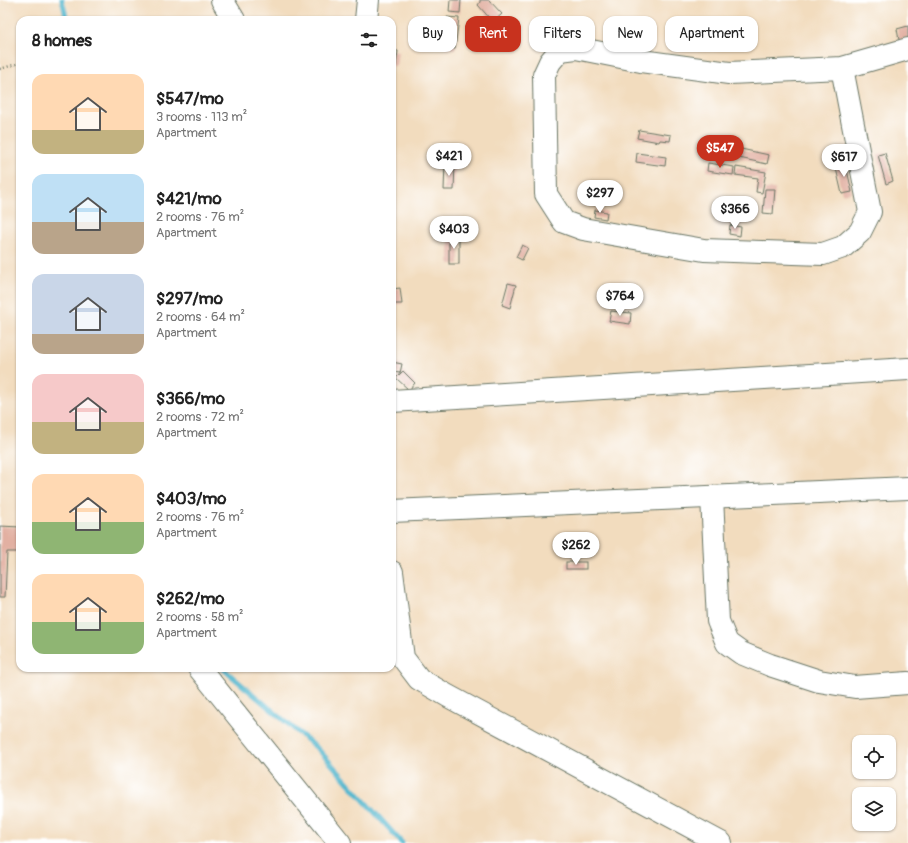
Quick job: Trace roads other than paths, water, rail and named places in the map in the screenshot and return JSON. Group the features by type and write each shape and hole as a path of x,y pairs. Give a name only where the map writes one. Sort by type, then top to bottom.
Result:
{"street":[{"path":"222,0 232,16"},
{"path":"366,16 368,0"},
{"path":"842,68 870,212 860,232 843,247 823,254 704,250 583,229 564,222 546,194 544,75 550,62 560,50 576,48 641,62 729,73 842,68 908,49"},
{"path":"396,401 908,368"},
{"path":"396,511 908,488"},
{"path":"712,497 718,621 727,643 741,653 770,665 819,681 855,687 908,683"},
{"path":"396,603 403,658 419,679 721,843"},
{"path":"202,672 340,843"}],"waterway":[{"path":"62,0 66,16"},
{"path":"227,672 318,749 402,843"}]}
